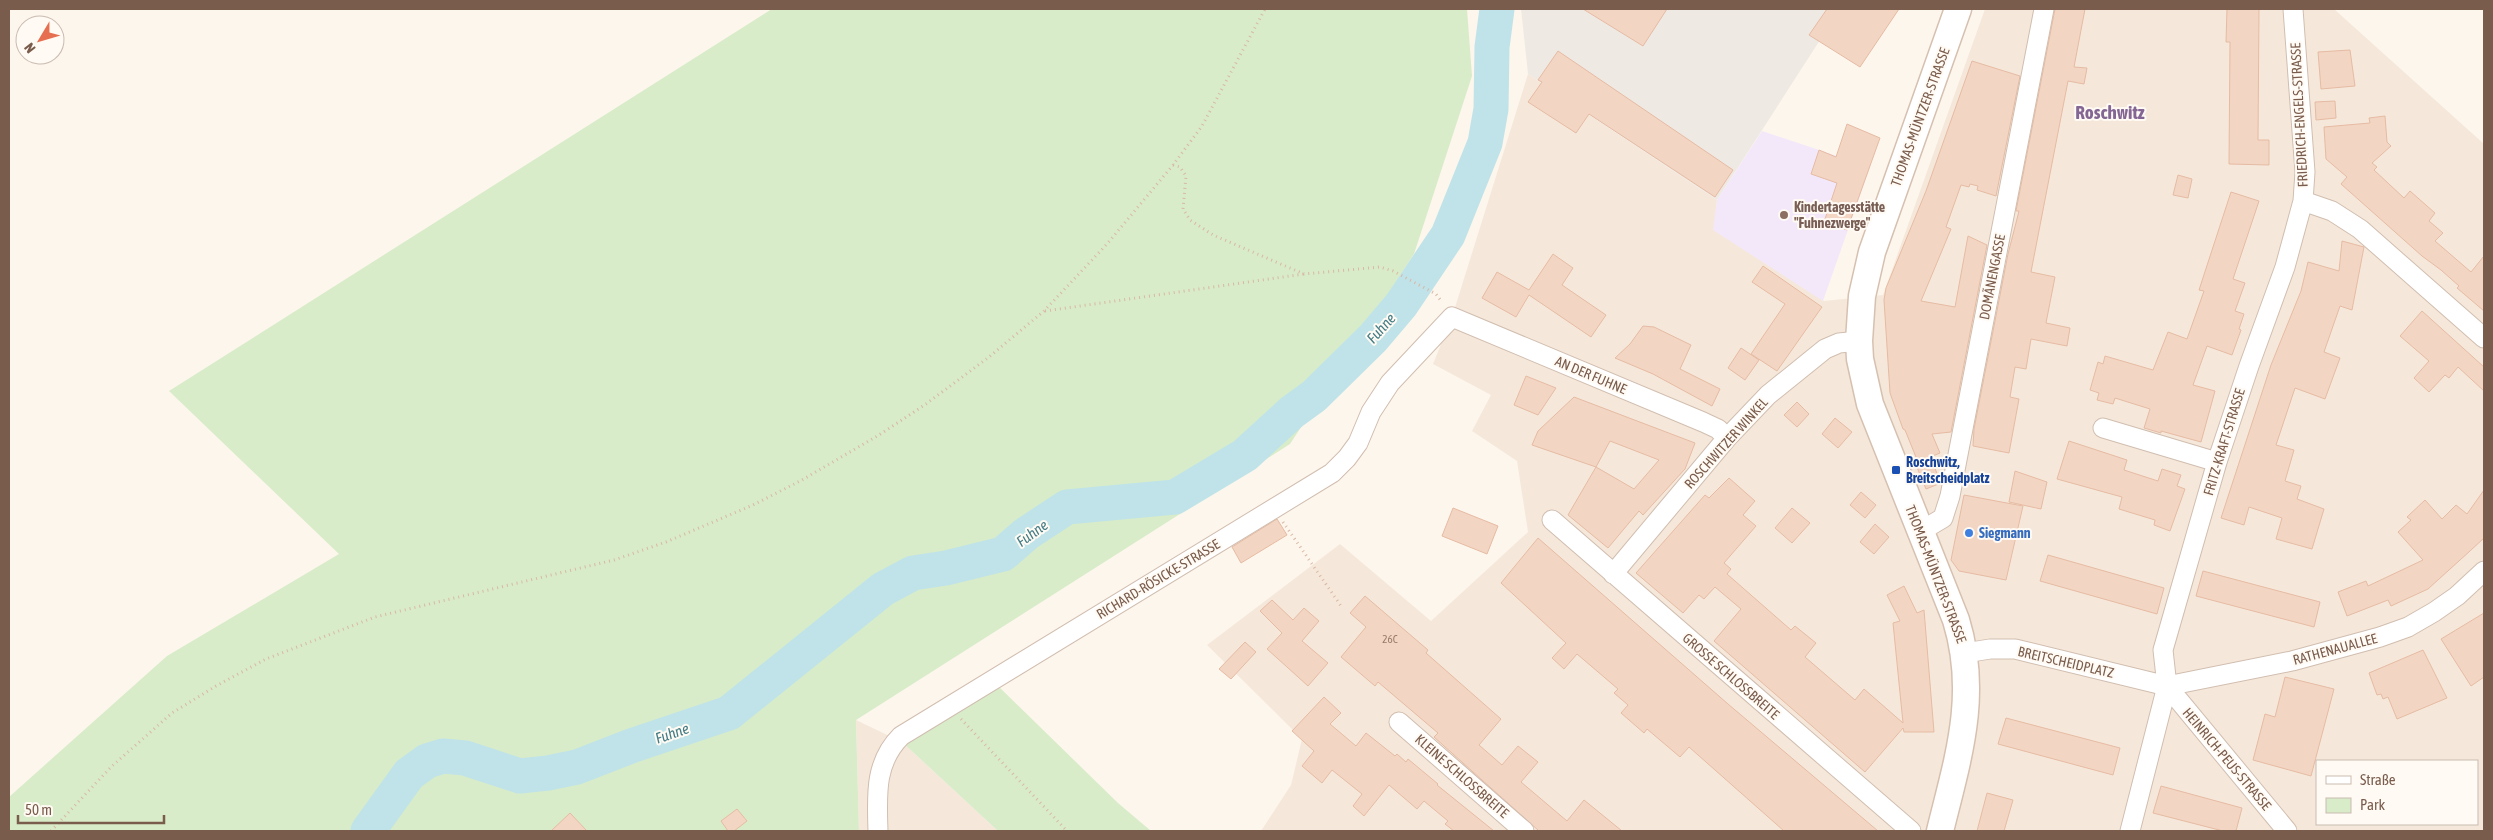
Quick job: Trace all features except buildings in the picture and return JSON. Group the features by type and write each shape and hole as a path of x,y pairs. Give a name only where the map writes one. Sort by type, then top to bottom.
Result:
{"main road":[{"name":"THOMAS-MÜNTZER-STRASSE","path":"1940,831 1965,724 1967,698 1965,653 1956,620 1870,404 1860,359 1859,341 1862,296 1872,252 1958,9"}],"street":[{"name":"DOMÄNENGASSE","path":"1920,531 1938,522 1946,513 2044,9"},
{"name":"FRIEDRICH-ENGELS-STRASSE","path":"2293,9 2305,172 2303,201 2332,211 2360,229 2484,338"},
{"name":"FRITZ-KRAFT-STRASSE","path":"2167,686 2163,650 2217,462 2248,366 2285,266 2303,201"},
{"name":"AN DER FUHNE","path":"1452,317 1703,422 1718,429 1727,438"},
{"name":"RICHARD-RÖSICKE-STRASSE","path":"878,831 877,791 885,756 901,736 1332,473 1347,458 1358,443 1371,412 1390,382 1452,317"},
{"name":"ROSCHWITZER WINKEL","path":"1613,574 1727,438 1768,395 1825,349 1839,343 1859,341"},
{"path":"2103,428 2217,462"},
{"name":"GROSSE SCHLOSSBREITE","path":"1552,520 1911,831"},
{"name":"RATHENAUALLEE","path":"2167,686 2292,661 2380,637 2408,627 2457,596 2484,571"},
{"name":"BREITSCHEIDPLATZ","path":"1965,653 1990,649 2015,649 2167,686"},
{"path":"2130,831 2167,686"},
{"name":"HEINRICH-PEUS-STRASSE","path":"2167,686 2287,831"},
{"name":"KLEINE SCHLOSSBREITE","path":"1399,722 1524,831"}],"path":[{"path":"51,831 111,767 172,713 266,659 375,617 614,560 666,542 753,504 879,435 989,357 1044,311 1107,244 1173,165 1202,126 1265,9"},
{"path":"1173,165 1180,167 1186,176 1183,209 1190,220 1213,235 1304,274"},
{"path":"1044,311 1304,274 1380,266 1393,270 1436,294"},
{"path":"1274,508 1342,606"},
{"path":"948,706 1067,831"}],"shaded area":[{"path":"1521,9 1840,9 1717,200 1528,74"},
{"path":"1985,9 2334,9 2484,144 2484,831 1261,831 1291,785 1302,739 1207,645 1340,544 1431,621 1528,532 1517,461 1472,431 1491,395 1433,364 1452,317 1528,74 1717,200 1714,230 1824,301 1883,295"},
{"name":"Kindertagesstätte \"Fuhnezwerge\"","path":"1762,131 1870,167 1823,301 1713,230 1717,200"},
{"path":"856,720 902,742 998,831 859,831"}],"green space":[{"path":"772,9 1467,9 1472,76 1414,254 1290,444 856,720 859,831 9,831 9,797 167,656 339,554 169,391"},
{"path":"997,685 1118,803 1151,831 998,831 902,742"}],"waterway":[{"name":"Fuhne","path":"368,831 409,774 427,761 443,756 465,758 520,776 548,773 577,767 631,746 729,713 883,589 913,573 946,568 1003,554 1026,534 1067,507 1175,497 1245,455 1292,412 1314,396 1373,338 1401,305 1448,235 1485,143 1491,109 1492,47 1497,9"},
{"path":"374,820 385,831"}],"place":[{"name":"Kindertagesstätte \"Fuhnezwerge\"","path":"1784,215"},
{"name":"Roschwitz, Breitscheidplatz","path":"1896,470"},
{"name":"Siegmann","path":"1969,533"}],"district":[{"name":"Roschwitz","path":"2110,112"}]}
